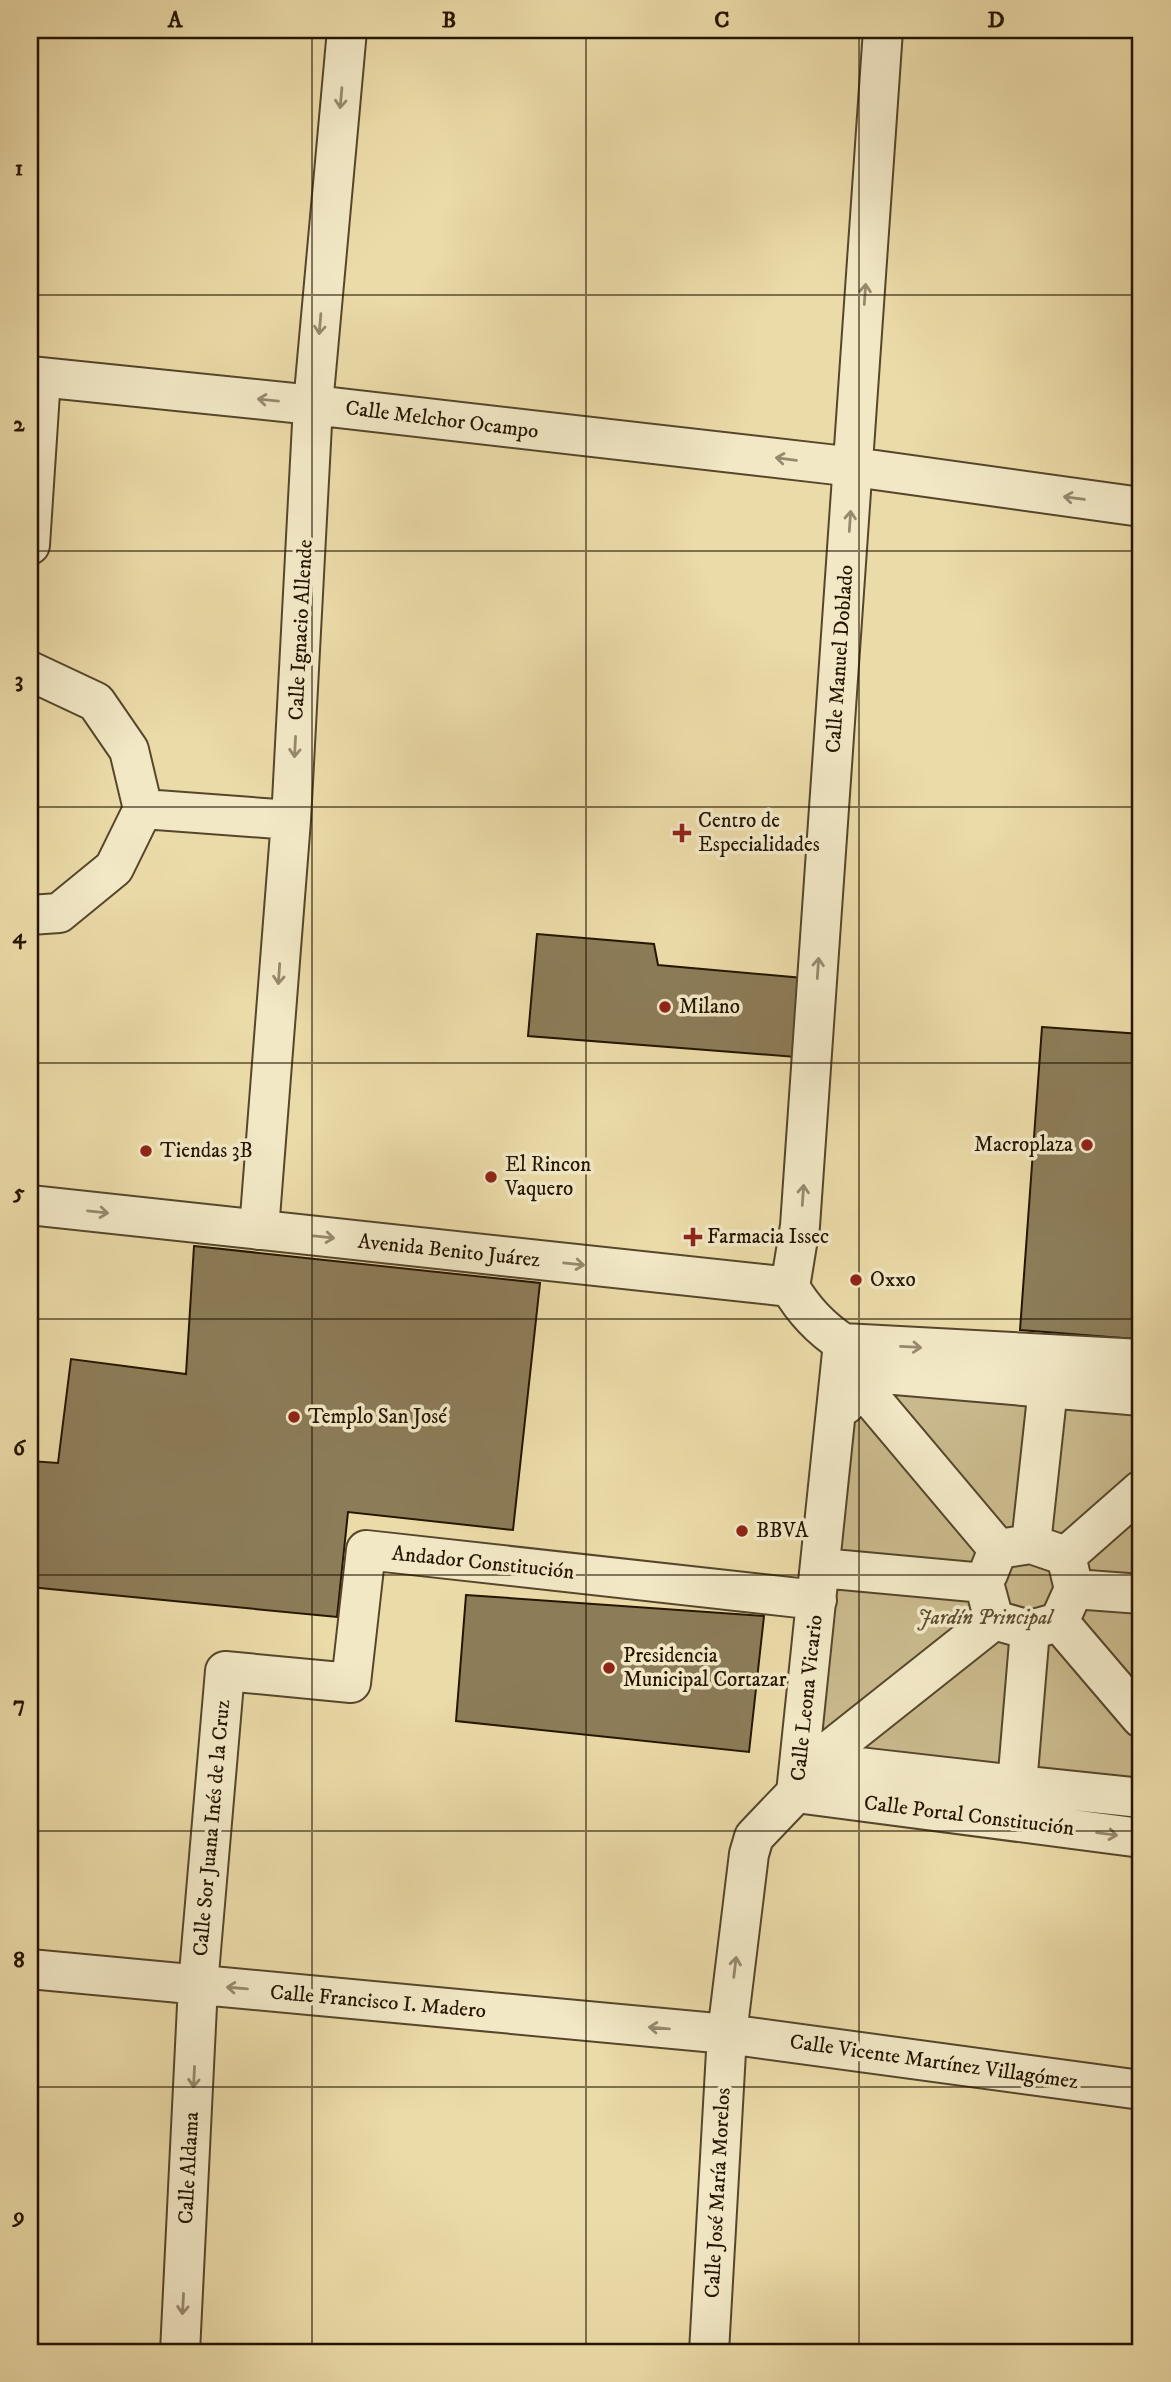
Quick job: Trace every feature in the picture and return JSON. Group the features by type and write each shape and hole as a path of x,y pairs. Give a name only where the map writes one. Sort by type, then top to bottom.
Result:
{"street":[{"name":"Calle Ignacio Allende","path":"259,1230 291,820 313,405 347,30"},
{"name":"Calle Manuel Doblado","path":"790,1287 800,1226 883,30"},
{"name":"Calle Melchor Ocampo","path":"35,376 854,467 1141,507"},
{"path":"30,545 35,376"},
{"path":"30,671 96,702 129,750 143,808 114,868 59,914 30,915"},
{"path":"143,808 291,820"},
{"name":"Avenida Benito Juárez","path":"30,1205 790,1287"},
{"path":"790,1287 800,1304 1029,1587 1141,1718"},
{"path":"845,1357 1141,1359"},
{"path":"845,1357 1048,1388 1141,1396"},
{"name":"Calle Leona Vicario","path":"727,2034 749,1854 754,1837 805,1778 845,1357"},
{"path":"1017,1786 1029,1587 1048,1388"},
{"path":"805,1778 1141,1490"},
{"name":"Andador Constitución","path":"225,1671 351,1683 366,1550 825,1585"},
{"path":"825,1585 1029,1587 1141,1594"},
{"name":"Calle Sor Juana Inés de la Cruz","path":"198,1984 225,1671"},
{"path":"805,1778 1017,1786 1141,1798"},
{"name":"Calle Portal Constitución","path":"805,1778 1141,1838"},
{"name":"Calle Francisco I. Madero","path":"30,1969 727,2034"},
{"name":"Calle Aldama","path":"180,2352 198,1984"},
{"name":"Calle Vicente Martínez Villagómez","path":"727,2034 1141,2090"},
{"name":"Calle José María Morelos","path":"709,2352 727,2034"}],"green space":[{"name":"Jardín Principal","path":"848,1371 1141,1396 1141,1798 815,1762"}],"building":[{"name":"Milano","path":"537,934 654,944 658,965 803,978 796,1057 528,1036"},
{"name":"Macroplaza","path":"1042,1027 1141,1034 1141,1257 1135,1339 1020,1330"},
{"name":"Templo San José","path":"194,1246 540,1283 513,1530 348,1512 337,1617 30,1587 30,1461 58,1463 71,1359 186,1374"},
{"name":"Presidencia Municipal Cortazar","path":"466,1595 764,1616 749,1752 456,1721"}],"place":[{"name":"Centro de Especialidades","path":"682,833"},
{"name":"Milano","path":"665,1007"},
{"name":"Macroplaza","path":"1087,1145"},
{"name":"Tiendas 3B","path":"146,1151"},
{"name":"El Rincon Vaquero","path":"491,1177"},
{"name":"Farmacia Issec","path":"693,1237"},
{"name":"Oxxo","path":"856,1280"},
{"name":"Templo San José","path":"294,1417"},
{"name":"BBVA","path":"742,1531"},
{"name":"Presidencia Municipal Cortazar","path":"609,1668"}]}
